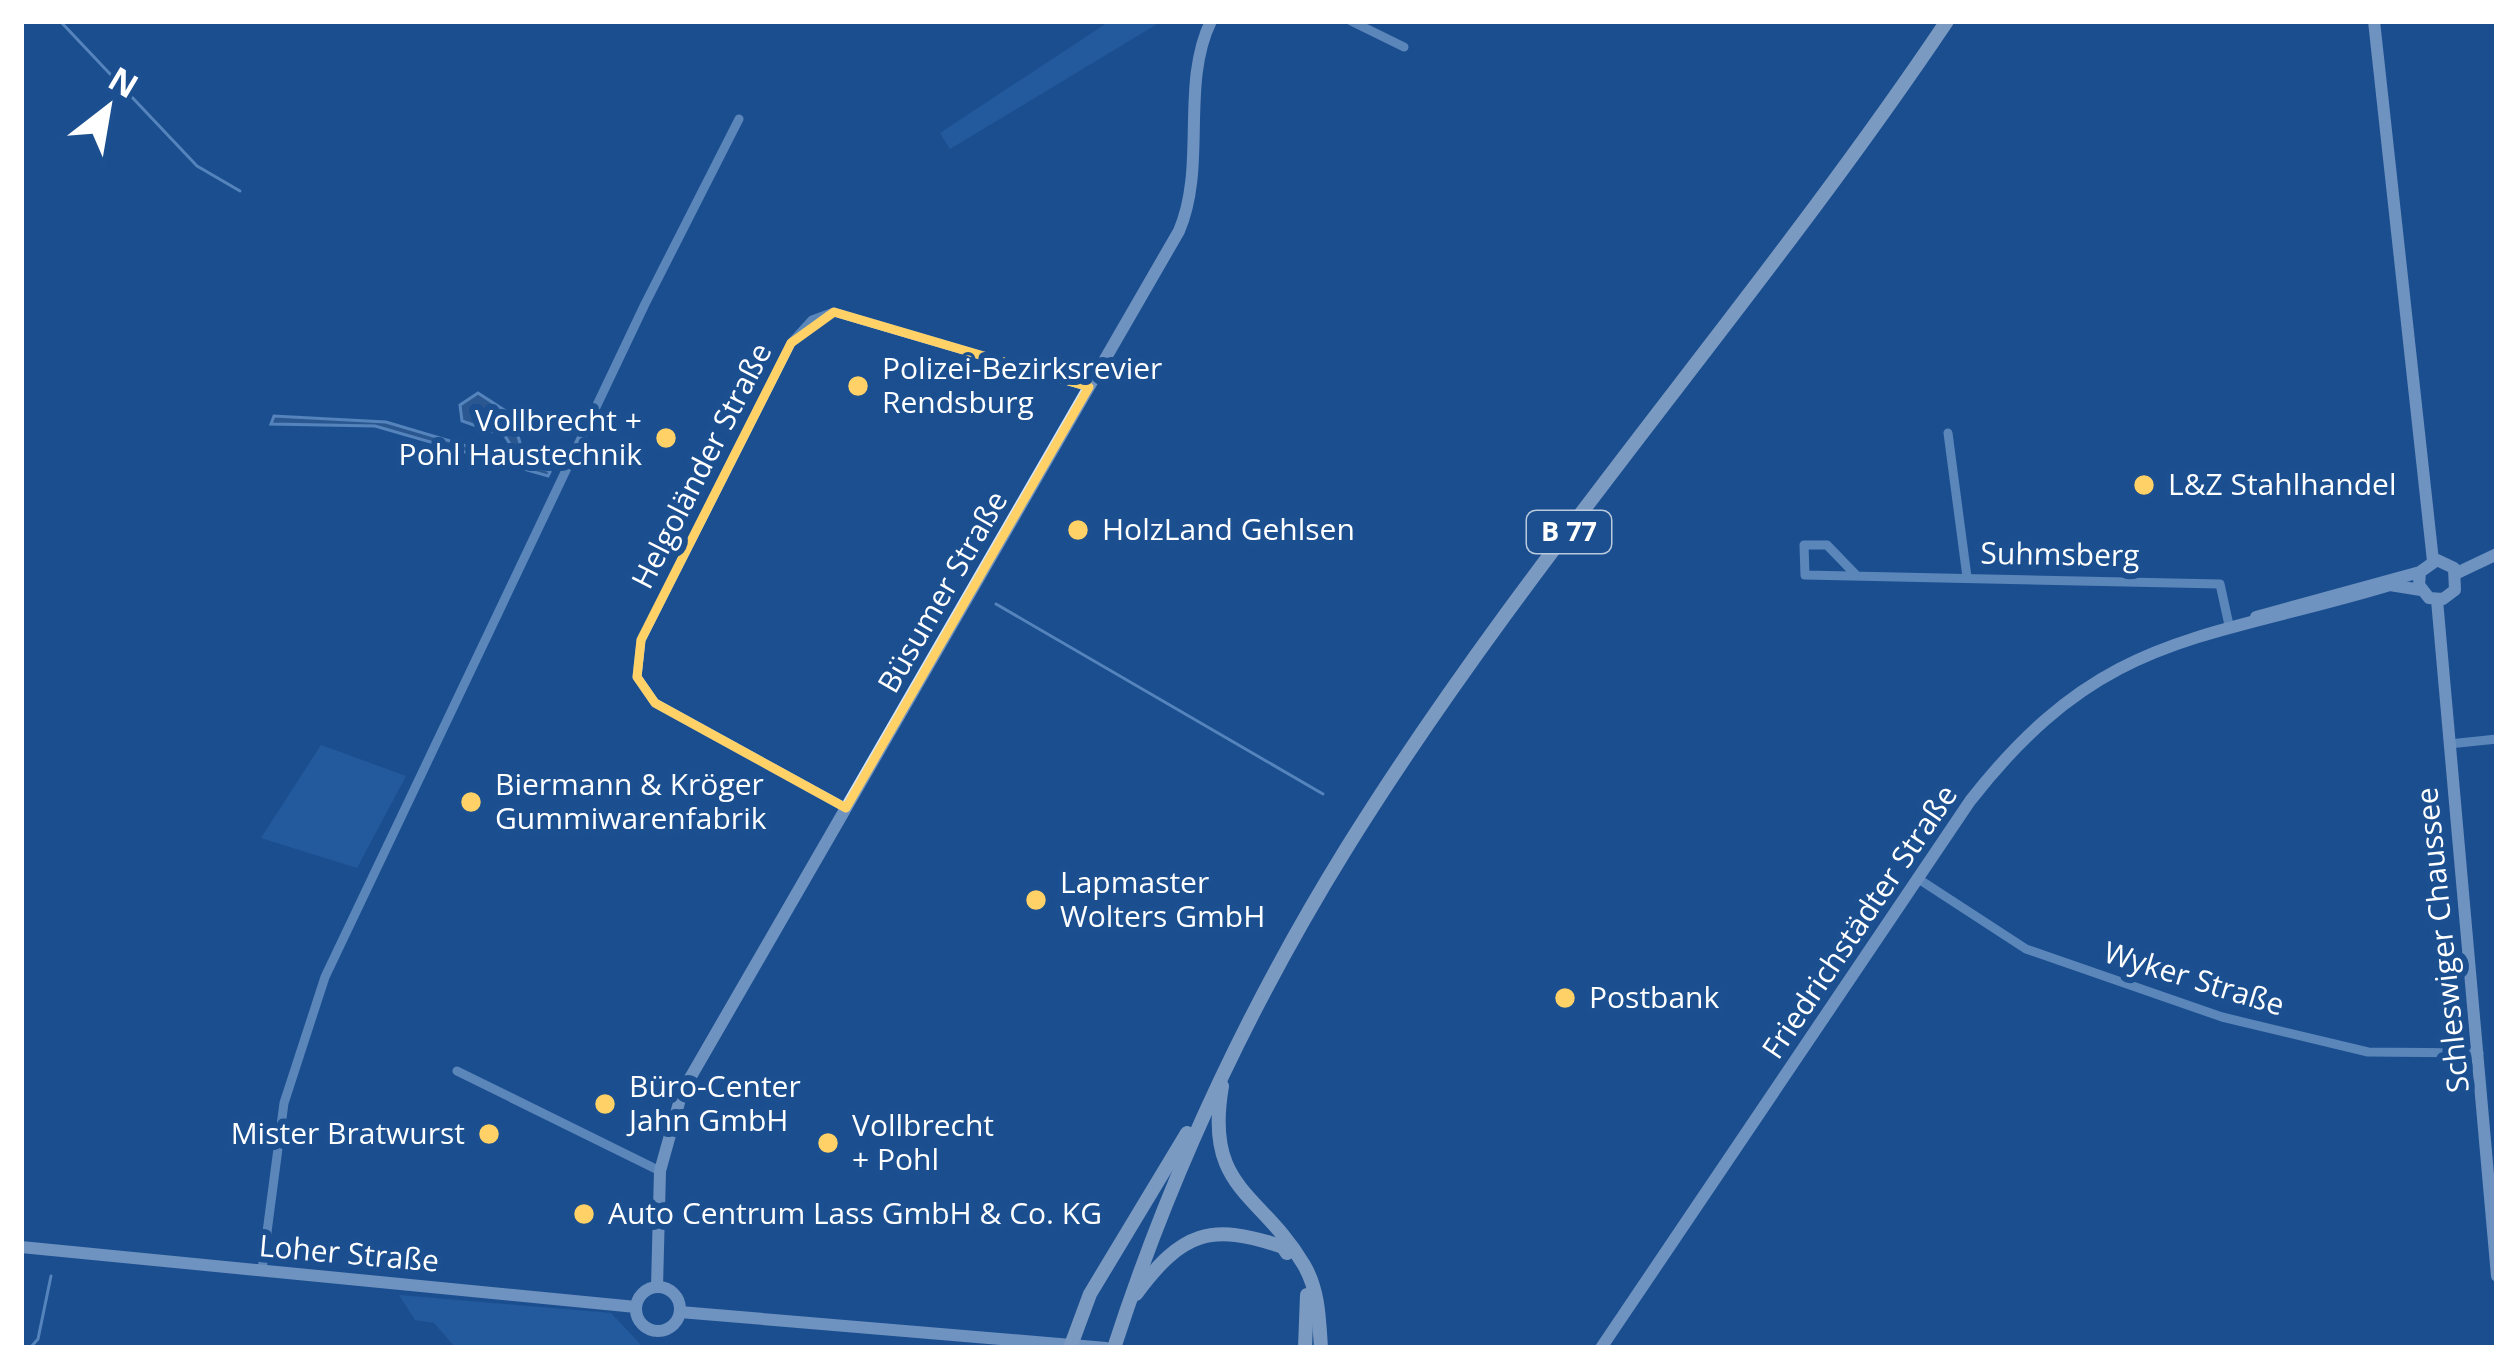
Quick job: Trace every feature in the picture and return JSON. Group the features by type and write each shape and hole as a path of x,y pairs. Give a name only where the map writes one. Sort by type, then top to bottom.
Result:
{"main road":[{"name":"B 77","path":"1110,1348 1225,1065 1317,896 1439,710 1802,227 1947,21"},
{"path":"1225,1065 1216,1118 1222,1157 1243,1195 1304,1266 1317,1294 1321,1348"},
{"path":"1070,1346 1090,1294 1215,1087"},
{"path":"1126,1308 1160,1262 1186,1241 1240,1234 1283,1247 1298,1270 1308,1297 1305,1348"}],"street":[{"name":"Büsumer Straße","path":"657,1287 660,1171 674,1112 696,1064 1185,219 1202,49 1211,21"},
{"path":"1351,21 1404,47"},
{"path":"2374,21 2433,561"},
{"path":"262,1270 284,1103 325,977 523,556 739,119"},
{"name":"Helgoländer Straße","path":"846,808 655,703 638,677 641,640 790,343 812,320 834,312 1089,387"},
{"path":"1948,433 1967,578"},
{"name":"Suhmsberg","path":"1857,576 1828,545 1804,545 1804,575 2220,584 2236,624"},
{"path":"2457,573 2497,554"},
{"path":"2433,561 2446,562 2457,573 2455,590 2437,600 2421,590 2420,572 2433,561"},
{"name":"Friedrichstädter Straße","path":"1601,1348 1917,878 2006,756 2064,701 2139,656 2276,608 2420,572"},
{"name":"Friedrichstädter Straße","path":"2236,624 2390,585 2421,590"},
{"name":"Schleswiger Chaussee","path":"2437,600 2497,1276"},
{"path":"2447,744 2497,739"},
{"name":"Wyker Straße","path":"1917,878 2026,949 2222,1017 2368,1052 2479,1052"},
{"path":"457,1071 660,1171"},
{"name":"Loher Straße","path":"21,1247 636,1307"},
{"path":"657,1287 675,1295 680,1312 673,1326 657,1332 642,1324 636,1307 642,1294 657,1287"},
{"path":"680,1312 1110,1348"},
{"path":"655,1348 657,1332"}],"highlighted area":[{"path":"834,312 1089,387 846,808 655,703 637,677 641,640 791,343"}],"shaded area":[{"path":"1110,21 1162,21 950,149 940,133"},
{"path":"478,393 512,415 524,457 550,472 548,476 375,426 271,424 274,416 386,422 521,462 505,436 462,421 460,405"},
{"path":"321,745 406,776 357,868 261,838"},
{"path":"399,1295 611,1313 644,1348 456,1348 434,1323 415,1320"}],"waterway":[{"path":"60,21 197,166 240,191"},
{"path":"996,604 1323,794"},
{"path":"30,1348 38,1339 51,1276"}],"place":[{"name":"Polizei-Bezirksrevier Rendsburg","path":"858,386"},
{"name":"Vollbrecht + Pohl Haustechnik","path":"666,438"},
{"name":"L&Z Stahlhandel","path":"2144,485"},
{"name":"HolzLand Gehlsen","path":"1078,530"},
{"name":"Biermann & Kröger Gummiwarenfabrik","path":"471,802"},
{"name":"Lapmaster Wolters GmbH","path":"1036,900"},
{"name":"Postbank","path":"1565,998"},
{"name":"Büro-Center Jahn GmbH","path":"605,1104"},
{"name":"Mister Bratwurst","path":"489,1134"},
{"name":"Vollbrecht + Pohl","path":"828,1143"},
{"name":"Auto Centrum Lass GmbH & Co. KG","path":"584,1214"}]}
